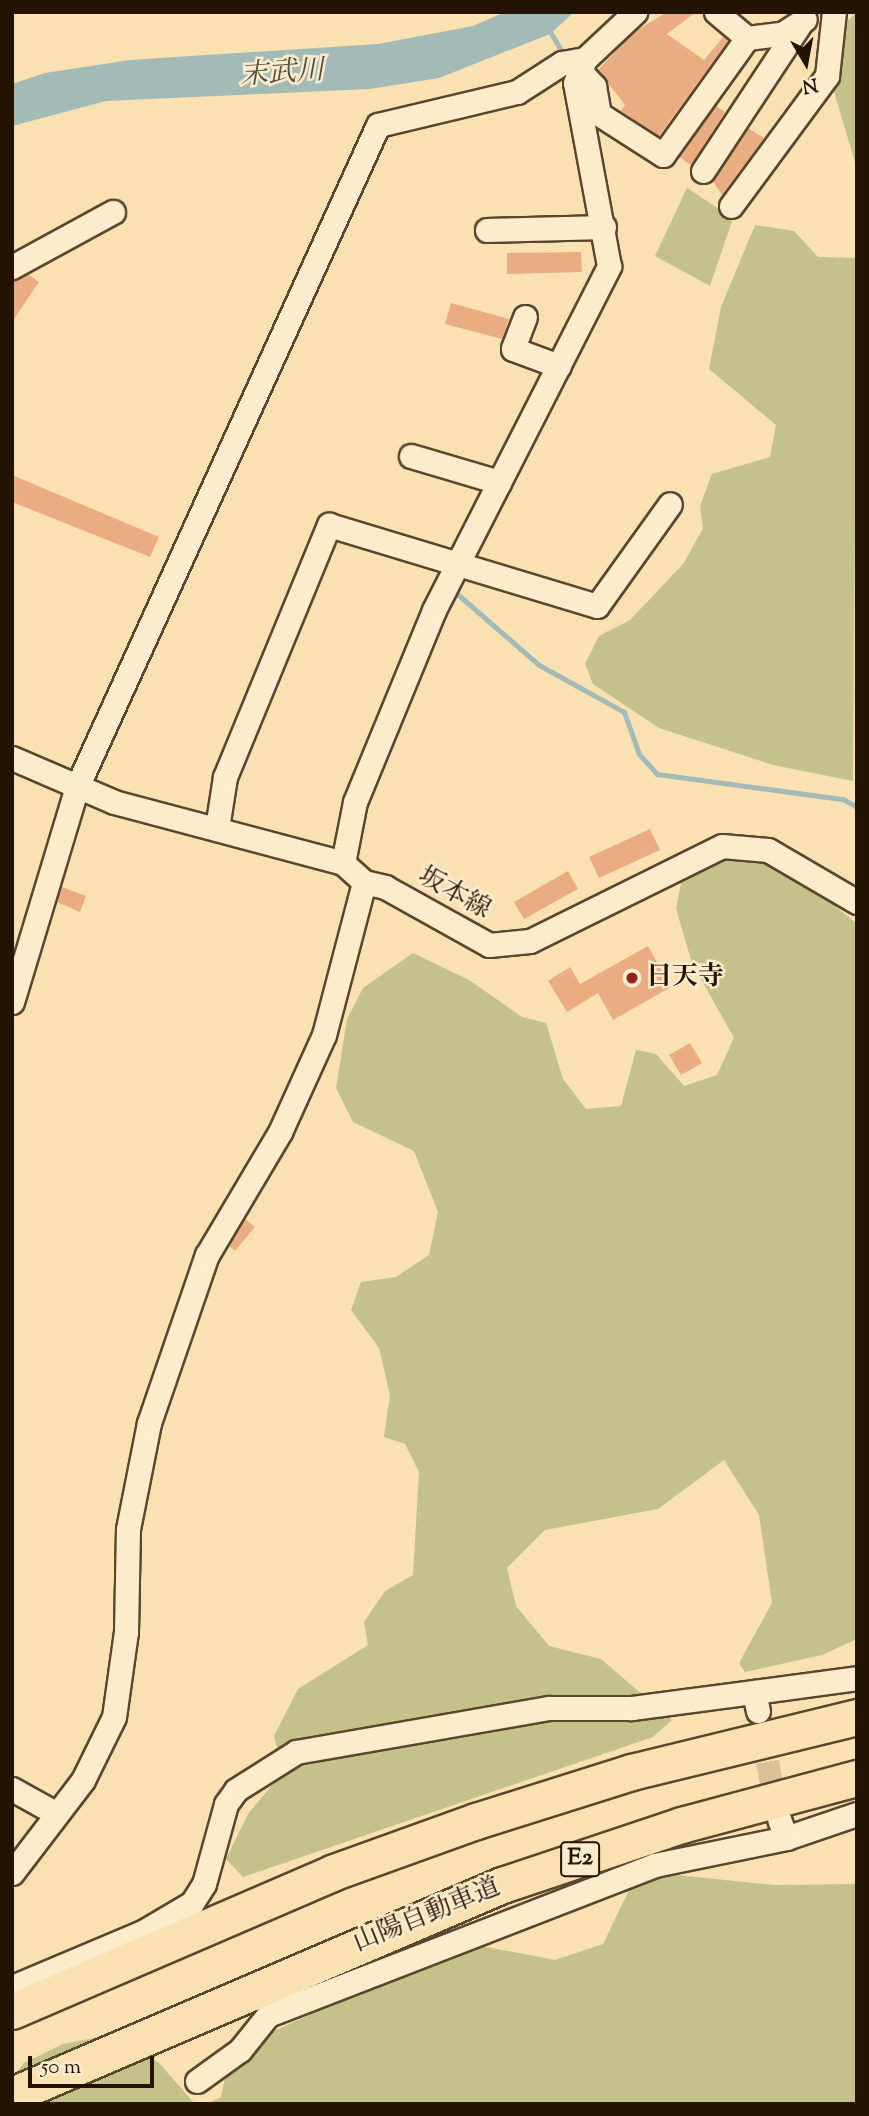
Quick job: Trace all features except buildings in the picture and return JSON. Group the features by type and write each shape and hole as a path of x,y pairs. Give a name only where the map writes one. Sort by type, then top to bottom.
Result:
{"highway":[{"path":"12,2011 334,1872 631,1772 857,1717"},
{"name":"山陽自動車道","path":"12,2095 311,1963 541,1872 681,1825 857,1778"}],"street":[{"path":"12,1002 77,787 378,125 517,92 575,63 635,12"},
{"path":"716,12 747,38 782,34 807,17"},
{"path":"731,206 827,76 834,12"},
{"path":"703,171 807,17"},
{"path":"575,63 594,86 599,114 663,155 747,38"},
{"path":"343,863 355,802 499,482 609,266 604,227 577,119 575,63"},
{"path":"12,267 113,212"},
{"path":"487,230 604,227"},
{"path":"525,317 513,349 559,366"},
{"path":"411,456 499,482"},
{"path":"217,828 225,777 329,525 462,568 597,607 670,504"},
{"name":"坂本線","path":"12,758 77,787 343,863 363,882 385,887 467,936 511,947 722,846 768,850 857,902"},
{"path":"12,1873 83,1780 114,1717 124,1655 128,1529 156,1404 207,1255 281,1132 324,1035 363,882"},
{"path":"12,1987 143,1932 192,1903 204,1884 226,1804 236,1790 296,1752 549,1708 641,1707 756,1701 857,1678"},
{"path":"12,1789 57,1814"},
{"path":"197,2081 240,2050 268,2015 655,1865 783,1829 857,1814"}],"green space":[{"path":"857,12 857,169 832,85 846,22"},
{"path":"687,188 733,218 710,286 655,256"},
{"path":"755,225 794,231 818,257 857,258 853,781 773,765 659,728 593,684 585,664 599,636 630,620 684,563 703,528 700,506 712,474 770,457 776,425 709,369 721,307"},
{"path":"729,855 762,859 803,880 857,924 857,1639 822,1655 745,1672 739,1663 772,1603 759,1515 724,1460 658,1509 545,1530 507,1568 516,1606 549,1646 601,1659 672,1720 653,1737 243,1877 226,1859 248,1814 283,1772 274,1736 298,1689 368,1645 364,1622 385,1591 413,1575 419,1472 405,1444 384,1437 390,1395 379,1348 351,1310 361,1282 396,1277 429,1255 438,1212 414,1151 353,1122 336,1088 347,1019 363,988 413,953 469,980 522,1017 546,1023 563,1079 586,1109 621,1106 636,1050 656,1054 684,1086 717,1075 734,1038 692,963 676,909 683,873"},
{"path":"676,1875 774,1885 857,1884 857,2104 206,2104 221,2097 226,2073 254,2040 409,1970 481,1946 555,1960 603,1944 631,1886"},
{"path":"119,2033 161,2065 195,2104 12,2104 12,2078 24,2063 63,2044"}],"water":[{"name":"末武川","path":"505,12 574,12 550,34 439,78 370,89 106,101 12,126 12,84 45,73 130,60 378,44 473,26"}],"waterway":[{"path":"548,28 564,56"},
{"path":"613,229 618,264"},
{"path":"455,592 539,665 624,712 639,754 657,774 843,799 857,807"}],"tunnel":[{"path":"761,1728 777,1811"}],"place":[{"name":"日天寺","path":"632,978"}]}
